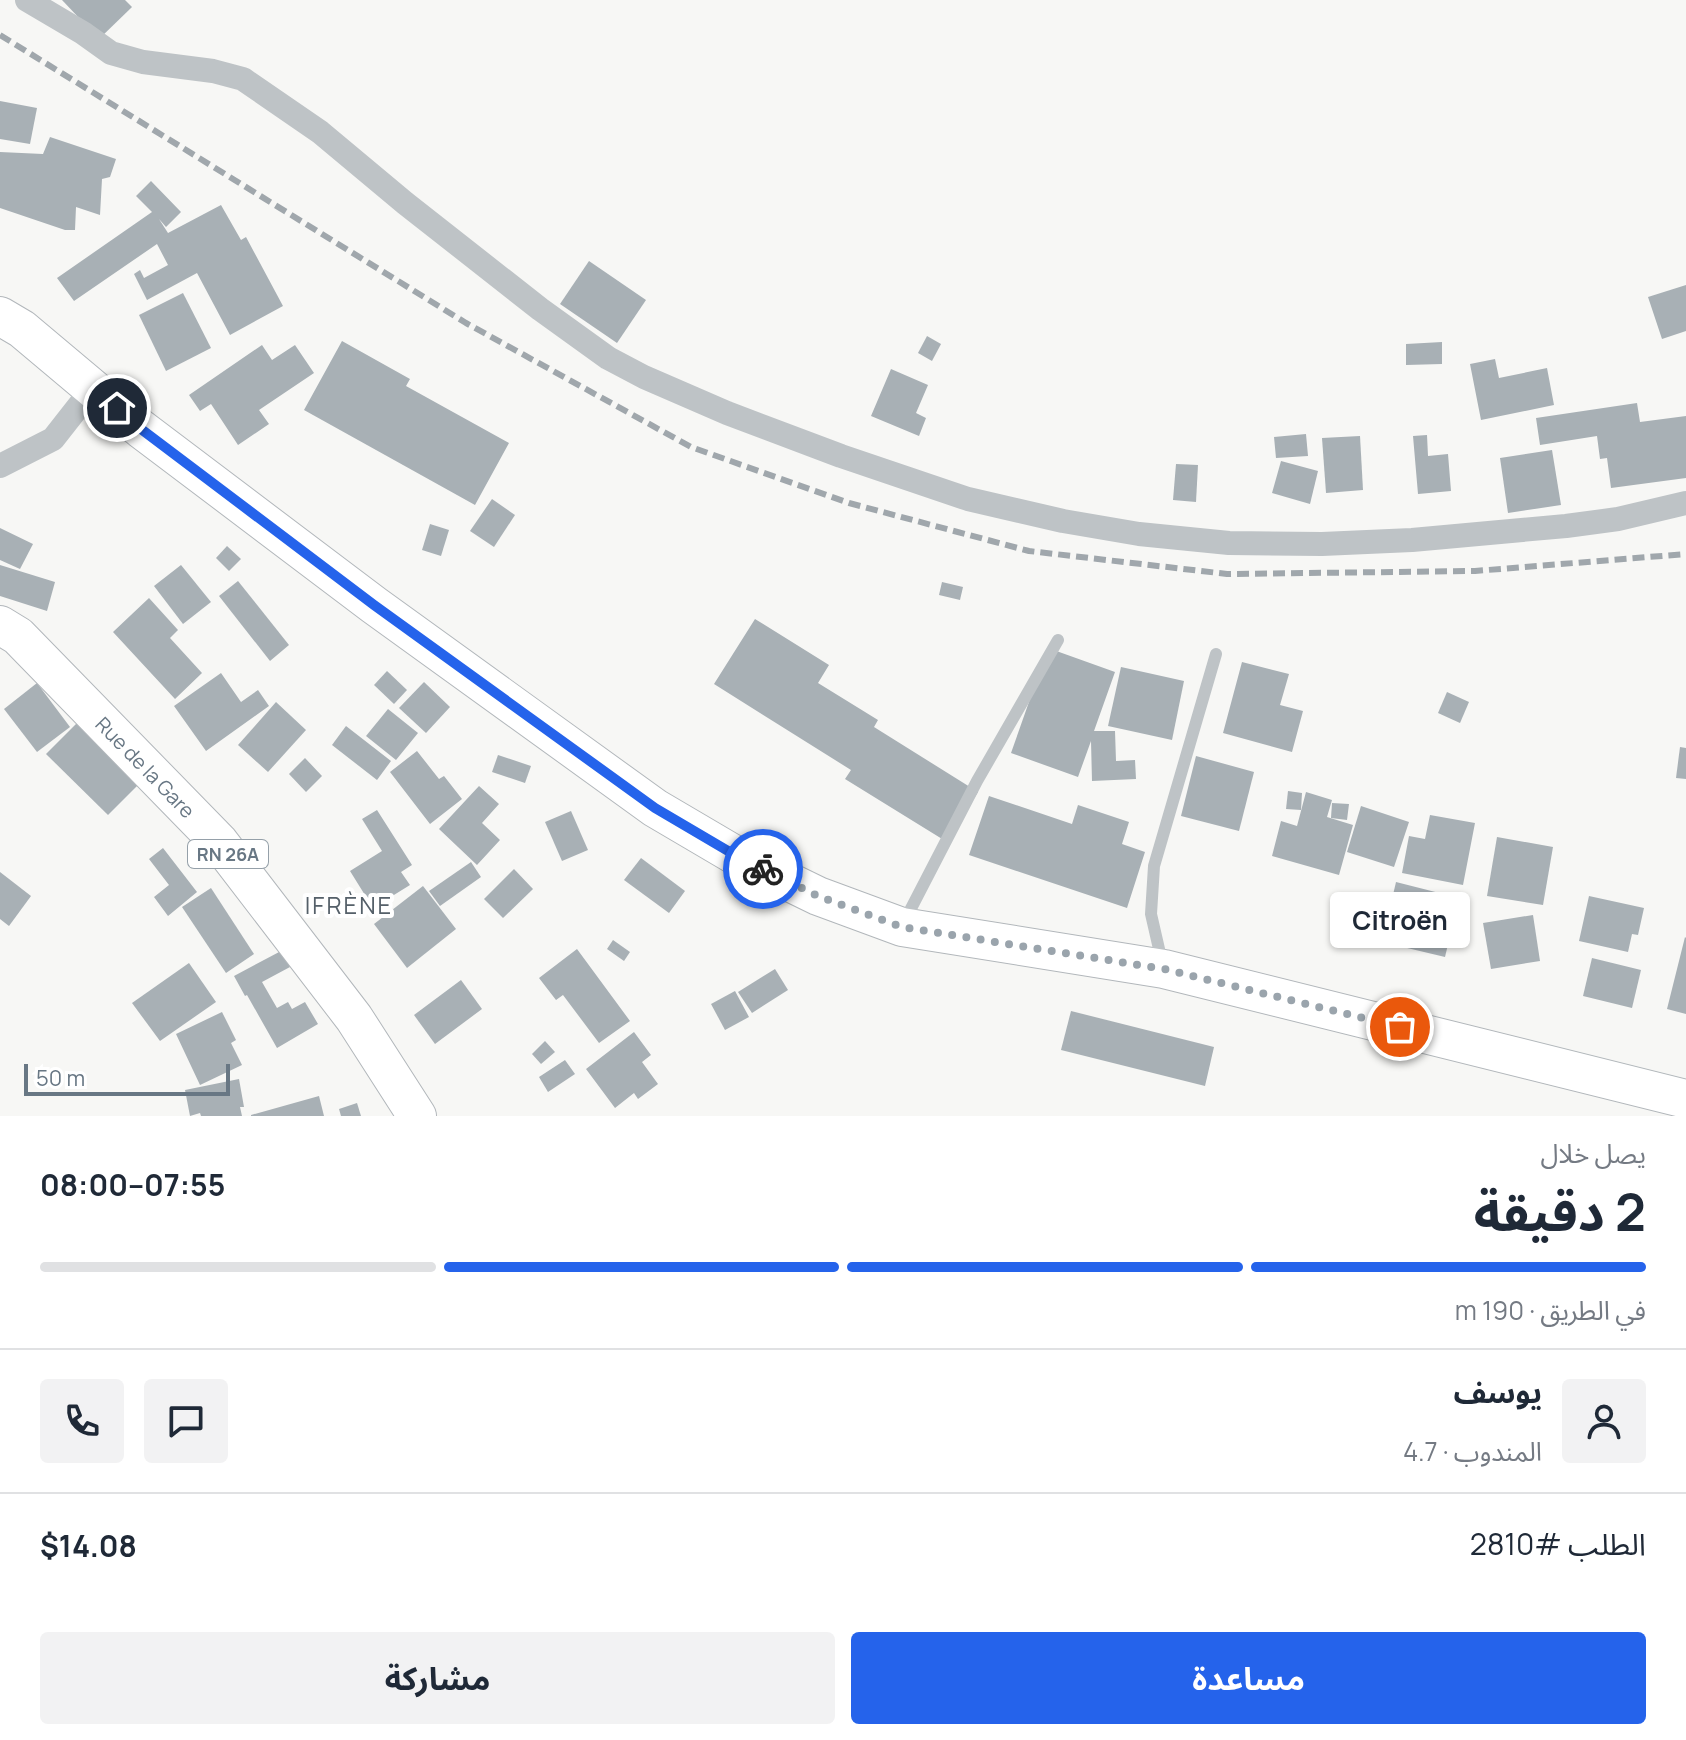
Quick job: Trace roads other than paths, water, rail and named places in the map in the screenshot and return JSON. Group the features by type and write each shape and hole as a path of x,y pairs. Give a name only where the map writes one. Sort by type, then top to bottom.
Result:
{"main road":[{"path":"0,316 22,329 141,429 374,605 655,808 740,858 818,896 902,927 1164,969 1686,1099"},
{"name":"Rue de la Gare","path":"0,625 18,636 219,842 354,1018 417,1116"}],"street":[{"path":"27,0 111,53 143,62 213,71 243,79 320,132 540,309 608,358 632,371 755,424 968,499 1063,521 1139,534 1229,543 1322,544 1412,540 1566,526 1618,519 1686,503"},
{"path":"0,466 53,439 93,388"}],"lane":[{"path":"902,927 977,781 1058,640"},
{"path":"1164,969 1151,914 1154,866 1216,654"}],"railway":[{"path":"0,35 466,323 691,447 849,503 1029,551 1227,574 1475,571 1686,554"}],"place":[{"name":"Citroën","path":"1400,1027"}],"district":[{"name":"IFRÈNE","path":"349,904"}]}
